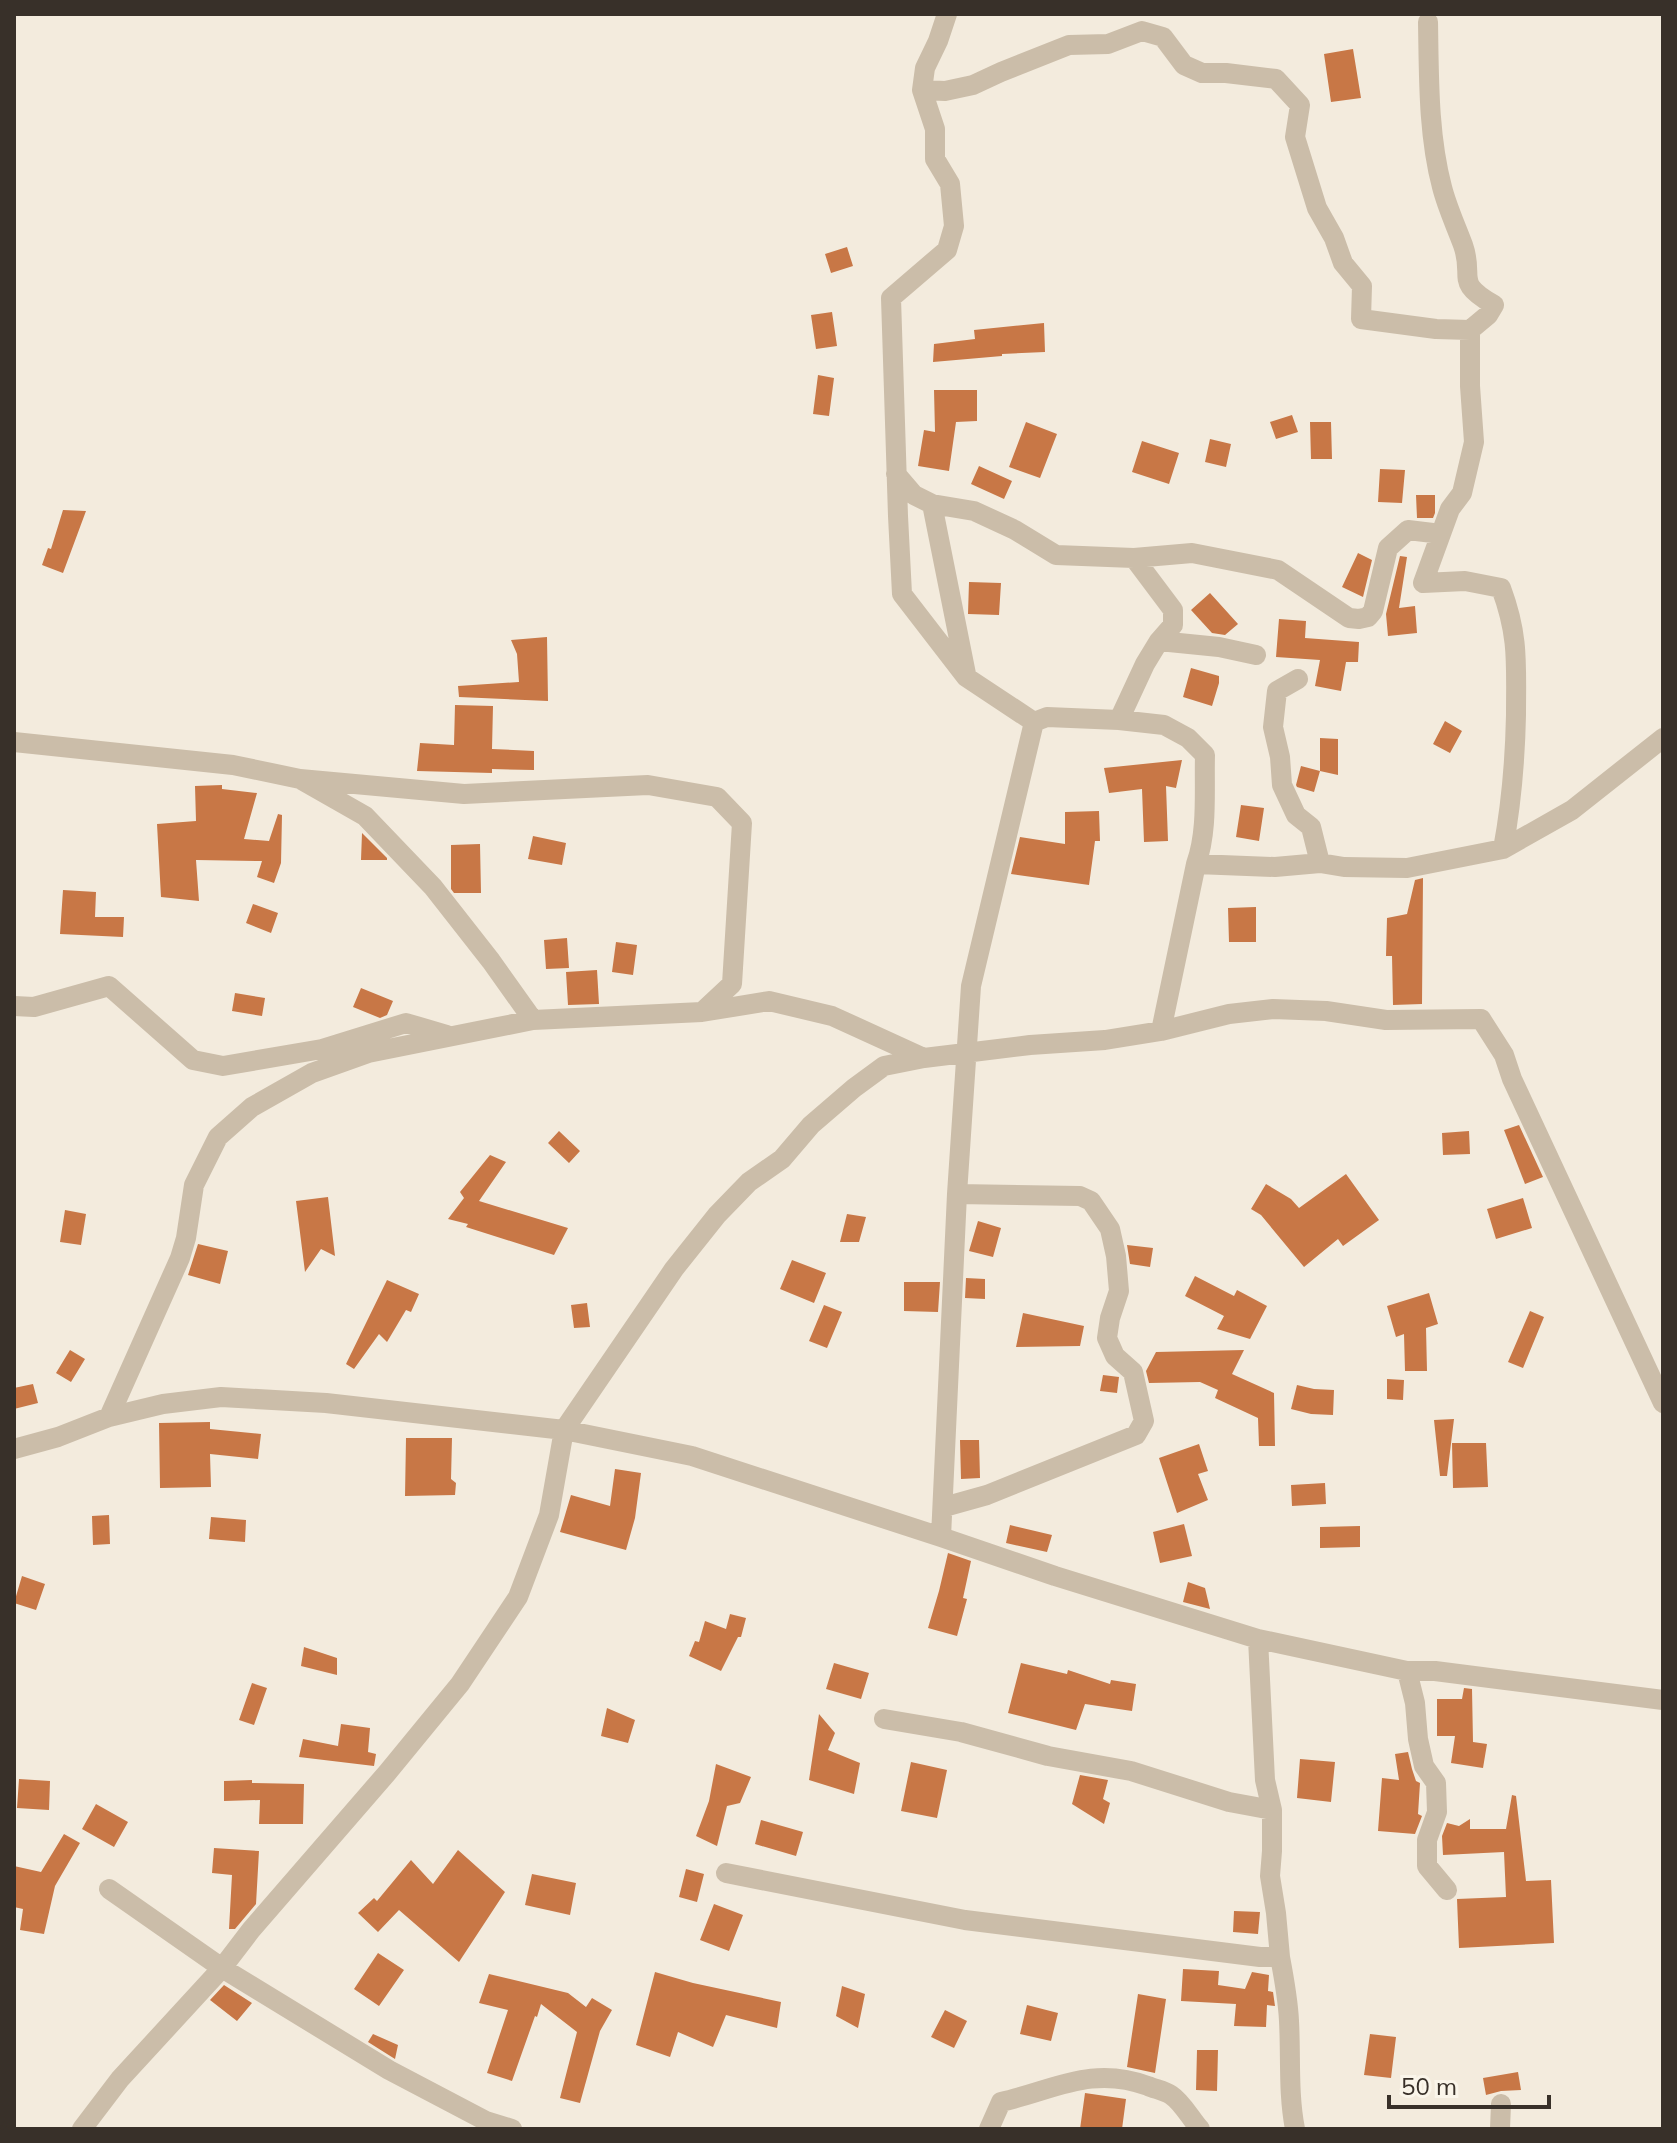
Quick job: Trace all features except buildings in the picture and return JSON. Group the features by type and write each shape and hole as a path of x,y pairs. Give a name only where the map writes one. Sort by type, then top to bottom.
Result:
{"street":[{"path":"947,14 925,68 922,90 935,129 935,159 950,184 954,226 947,250 891,298 902,594 966,677 1034,722"},
{"path":"922,90 945,91 973,85 1069,45 1108,44 1142,31 1163,37 1184,65 1202,73 1276,79 1300,105 1295,137 1317,208 1334,238 1343,263 1362,286 1361,319 1436,329 1470,330 1488,315 1494,305 1479,296 1467,283 1465,250 1442,186 1430,99 1428,22"},
{"path":"1470,330 1474,442 1462,493 1450,509 1423,583 1465,581 1501,588 1509,609 1518,669 1516,750 1512,805 1503,849"},
{"path":"896,474 914,495 932,504 974,511 1015,530 1056,555 1134,558 1192,553 1278,570 1349,618 1368,617 1373,611 1388,548 1408,530 1441,534"},
{"path":"932,504 966,677"},
{"path":"1119,720 1145,664 1173,625 1173,610 1134,558"},
{"path":"1159,641 1219,647 1256,655"},
{"path":"1298,679 1277,691 1273,727 1282,785 1296,815 1311,827 1320,863"},
{"path":"1034,722 1047,717 1164,725 1188,738 1205,755 1200,852 1161,1031"},
{"path":"941,1537 957,1194 971,986 1034,722"},
{"path":"1196,864 1275,867 1320,863 1344,867 1407,868 1503,849 1572,810 1663,738"},
{"path":"14,742 233,765 300,779 464,794 648,785 717,797 742,823 732,984 702,1012"},
{"path":"300,779 365,816 433,887 533,1020"},
{"path":"14,1006 34,1007 109,986 193,1060 223,1066 322,1049 406,1023 451,1036"},
{"path":"109,1417 180,1258 194,1185 218,1137 252,1107 312,1073 368,1053 533,1020 702,1012 769,1001 832,1016 924,1058"},
{"path":"82,2129 120,2079 222,1968 460,1684 518,1597 549,1515 564,1430 674,1269 717,1215 749,1182 782,1159 811,1125 884,1066 1030,1045 1105,1040 1161,1031 1229,1014 1273,1009 1326,1011 1386,1020 1481,1019 1504,1055 1512,1079 1663,1403"},
{"path":"944,1507 987,1495 1136,1435 1144,1421 1133,1372 1115,1356 1107,1338 1119,1291 1116,1256 1110,1229 1091,1201 1080,1196 957,1194"},
{"path":"14,1449 58,1437 109,1417 163,1404 221,1397 326,1403 564,1430 692,1456 1055,1576 1258,1639 1407,1671 1435,1671 1663,1700"},
{"path":"1258,1639 1265,1780 1272,1810 1270,1876 1286,1985 1291,2108 1295,2129"},
{"path":"1407,1671 1424,1766 1436,1783 1437,1812 1427,1840 1427,1866 1447,1890"},
{"path":"884,1719 961,1732 1048,1756 1131,1771 1229,1802 1272,1810"},
{"path":"726,1873 965,1920 1280,1957"},
{"path":"109,1889 222,1968 389,2070 484,2125 512,2129"},
{"path":"989,2129 1001,2102 1088,2077 1109,2077 1141,2084 1172,2096 1200,2129"},
{"path":"1500,2129 1501,2104"}]}
